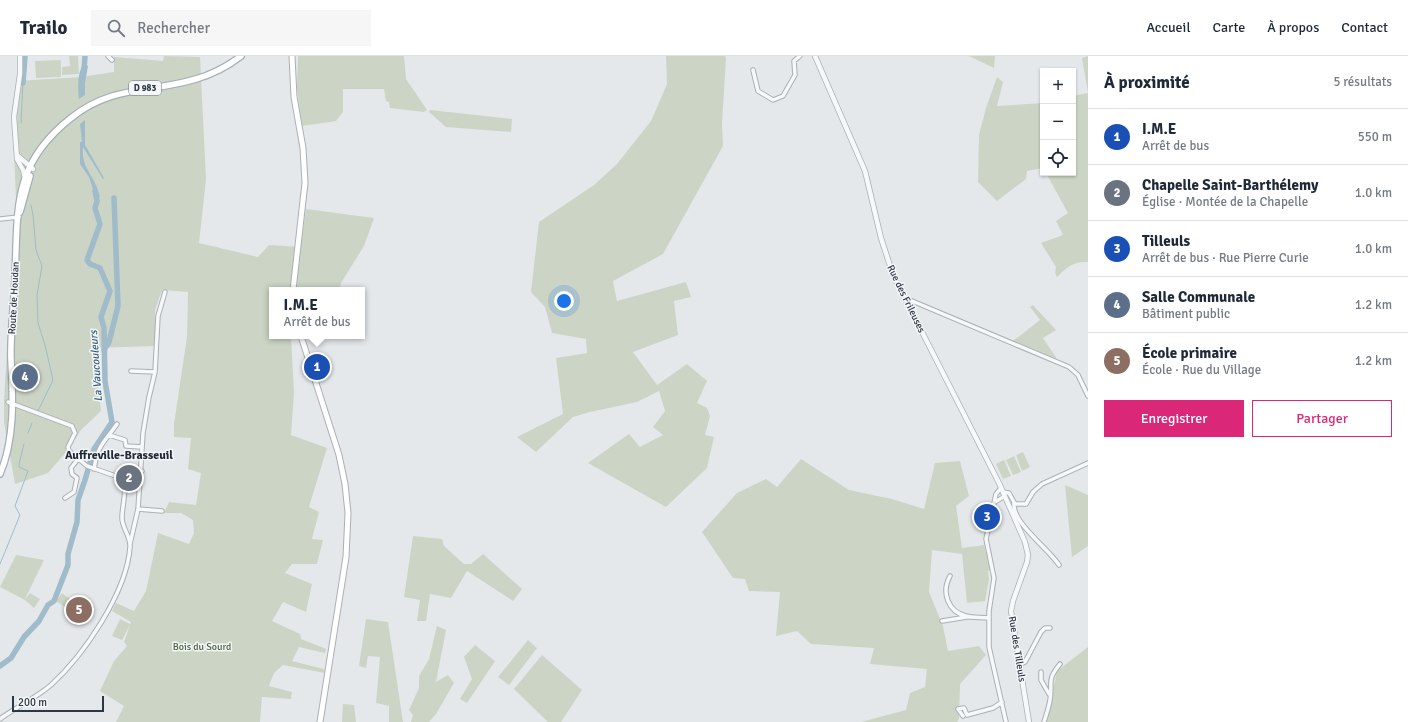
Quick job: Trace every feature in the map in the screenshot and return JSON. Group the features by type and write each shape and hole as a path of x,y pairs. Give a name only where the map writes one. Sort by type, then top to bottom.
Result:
{"main road":[{"name":"D 983","path":"65,123 87,106 109,96 132,90 196,80 218,71 242,56"},
{"path":"292,57 294,97 303,148 305,174 303,209 293,287"},
{"name":"Route de Houdan","path":"0,474 7,454 10,432 11,359 18,217 20,204 25,178 34,158 49,137 65,123"},
{"name":"Route de Houdan","path":"20,204 30,168 65,123"},
{"path":"303,339 344,475 348,502 348,533 345,564 320,722"}],"street":[{"name":"Route de Houdan","path":"20,56 20,74 14,117 18,160 22,166 25,178"},
{"path":"108,56 112,60"},
{"path":"753,70 758,92 769,98 778,99 782,96 794,75 794,60 800,56"},
{"name":"Rue des Frileuses","path":"816,56 865,171 889,265 904,298 1003,492"},
{"path":"17,153 30,168"},
{"path":"24,161 34,158"},
{"path":"22,166 30,168"},
{"path":"0,219 18,217"},
{"path":"0,719 51,684 83,648 106,614 124,578 138,509 142,471 142,447 149,397 155,372 158,316 165,292"},
{"path":"904,298 1069,367 1078,375 1088,396"},
{"path":"131,372 155,372"},
{"path":"10,402 72,426 75,433 68,450 87,466 124,479"},
{"path":"93,469 97,452 102,442 117,424"},
{"path":"109,435 126,440 126,446 142,447"},
{"path":"65,498 74,492 77,478 72,474 71,468 78,459"},
{"path":"1014,503 1020,505 1026,504 1033,492 1042,484 1088,463"},
{"path":"130,544 123,528 122,518 125,493 124,479 129,474 142,471"},
{"path":"1006,722 990,653 989,618 994,578 986,539 997,492 1009,493 1015,509 1026,528 1060,566"},
{"path":"994,505 1003,492"},
{"name":"Rue des Tilleuls","path":"1003,492 1025,542 1028,555 1011,611 1029,722"},
{"path":"138,509 162,511"},
{"path":"950,576 945,588 947,599 953,609 960,614 970,617"},
{"path":"942,621 970,617 989,618"},
{"path":"1019,665 1025,662 1041,632 1045,628 1050,628"},
{"path":"1044,722 1050,695 1050,682 1053,674 1060,664"},
{"path":"1040,672 1040,680 1050,695"},
{"path":"962,716 958,709 964,708 967,715 993,708 1002,702"}],"green space":[{"path":"69,56 78,56 79,74 62,75 62,67 70,66"},
{"name":"Bois du Sourd","path":"164,56 200,57 206,179 199,243 258,257 269,245 301,247 306,209 374,218 364,246 340,287 269,287 269,339 291,339 294,393 291,435 327,448 309,507 319,512 312,539 323,540 317,564 292,564 285,573 312,584 306,612 283,602 272,621 300,634 301,639 326,649 325,653 299,647 292,661 324,669 325,673 283,665 274,673 269,686 292,692 291,699 262,697 260,722 116,722 124,706 100,691 114,661 127,646 124,642 130,625 122,640 112,636 120,619 130,624 131,622 112,611 116,603 134,611 146,591 158,533 189,544 194,533 193,520 181,513 164,513 169,502 196,505 201,473 188,469 191,438 174,437 174,424 187,337 188,292 162,290 155,310 156,346 93,348 101,411 81,430 67,451 48,473 15,484 4,423 16,199 12,109 17,81 81,77 114,72 114,57 163,61"},
{"path":"298,56 404,56 406,79 427,110 424,112 390,108 389,102 386,101 384,89 343,89 343,112 336,121 302,126 297,88"},
{"path":"666,56 725,56 726,58 722,124 723,146 663,254 613,281 617,301 686,282 691,297 674,301 678,335 633,352 657,385 687,364 707,381 697,403 707,408 710,416 705,435 714,437 707,468 666,507 588,463 629,434 640,447 663,435 653,427 665,411 659,391 637,402 573,417 536,452 517,437 563,414 556,358 587,353 586,339 552,333 545,307 531,292 539,222 594,185 617,164 651,121 667,84"},
{"path":"969,56 995,56 994,68"},
{"path":"1088,56 1088,93 1082,58"},
{"path":"61,60 61,77 36,78 35,61"},
{"path":"997,77 1003,82 997,106 1040,103 1040,169 1027,171 1026,179 997,201 978,182 979,135 986,108"},
{"path":"1088,93 1088,262 1071,265 1057,277 1055,273 1056,267 1041,243 1063,235 1056,221 1068,213 1048,176 1076,176 1076,95"},
{"path":"430,110 512,119 511,132 446,127 429,112"},
{"path":"1033,305 1056,330 1043,338 1057,359 1013,341 1040,320 1030,307"},
{"path":"1023,452 1030,467 1022,471 1016,455"},
{"path":"1014,456 1021,472 1013,475 1006,460"},
{"path":"801,459 849,490 892,499 924,509 935,463 960,461 969,496 956,506 962,548 984,545 990,570 988,571 989,579 985,601 967,603 962,554 932,550 929,592 943,626 948,651 979,646 986,655 960,684 959,719 957,722 861,722 906,710 910,693 925,687 927,669 870,664 874,648 811,644 797,631 776,636 780,592 749,591 745,579 733,578 702,532 737,493 766,479 777,487"},
{"path":"1004,460 1011,476 1003,479 996,464"},
{"path":"1065,485 1088,495 1088,546 1072,557"},
{"path":"413,536 442,539 444,546 464,564 471,564 483,554 522,589 513,601 467,571 451,598 430,594 426,621 417,621 420,600 404,597"},
{"path":"16,555 44,560 25,599 30,593 40,599 34,608 25,600 0,587"},
{"path":"62,593 70,599 65,607 56,601"},
{"path":"366,619 388,622 403,722 389,722 389,706 376,703 380,657 368,656 366,668 359,666"},
{"path":"437,626 446,630 436,682 448,675 454,683 436,714 429,722 411,722 413,715 409,710 419,688 419,676 429,659"},
{"path":"528,640 537,648 509,685 498,677"},
{"path":"475,645 495,661 467,703 460,699 472,679 464,657"},
{"path":"1088,647 1088,722 1046,722 1057,671"},
{"path":"542,655 582,690 561,722 548,722 514,689"},
{"path":"343,704 354,705 356,722 342,722"}],"water":[{"path":"84,64 88,66 85,83 85,95 79,99 79,76"},
{"path":"85,120 85,145 104,178 103,179 83,147 86,167 98,189 100,197 94,198 95,195 89,177 80,164 80,142 82,142 80,124"}],"waterway":[{"name":"La Vaucouleurs","path":"23,83 25,56"},
{"name":"La Vaucouleurs","path":"84,70 85,56"},
{"path":"21,123 23,83"},
{"name":"La Vaucouleurs","path":"0,666 11,658 24,637 39,621 48,605 54,601 68,565 68,554 77,522 78,500 94,449 112,422 105,381 104,328 101,317 110,291 100,268 90,264 87,260 100,224 95,208 97,201 95,191"},
{"path":"104,350 109,342 118,306 114,198"},
{"path":"31,205 36,250 42,266 37,295 38,323 53,380 38,411"},
{"path":"28,433 32,423"},
{"path":"0,564 20,515 15,506 28,471 19,467 24,444"}],"place":[{"name":"I.M.E","path":"317,367"},
{"name":"Salle Communale","path":"25,377"},
{"name":"Chapelle Saint-Barthélemy","path":"129,478"},
{"name":"Tilleuls","path":"987,517"},
{"name":"École primaire","path":"79,610"}],"district":[{"name":"Auffreville-Brasseuil","path":"119,455"}]}
